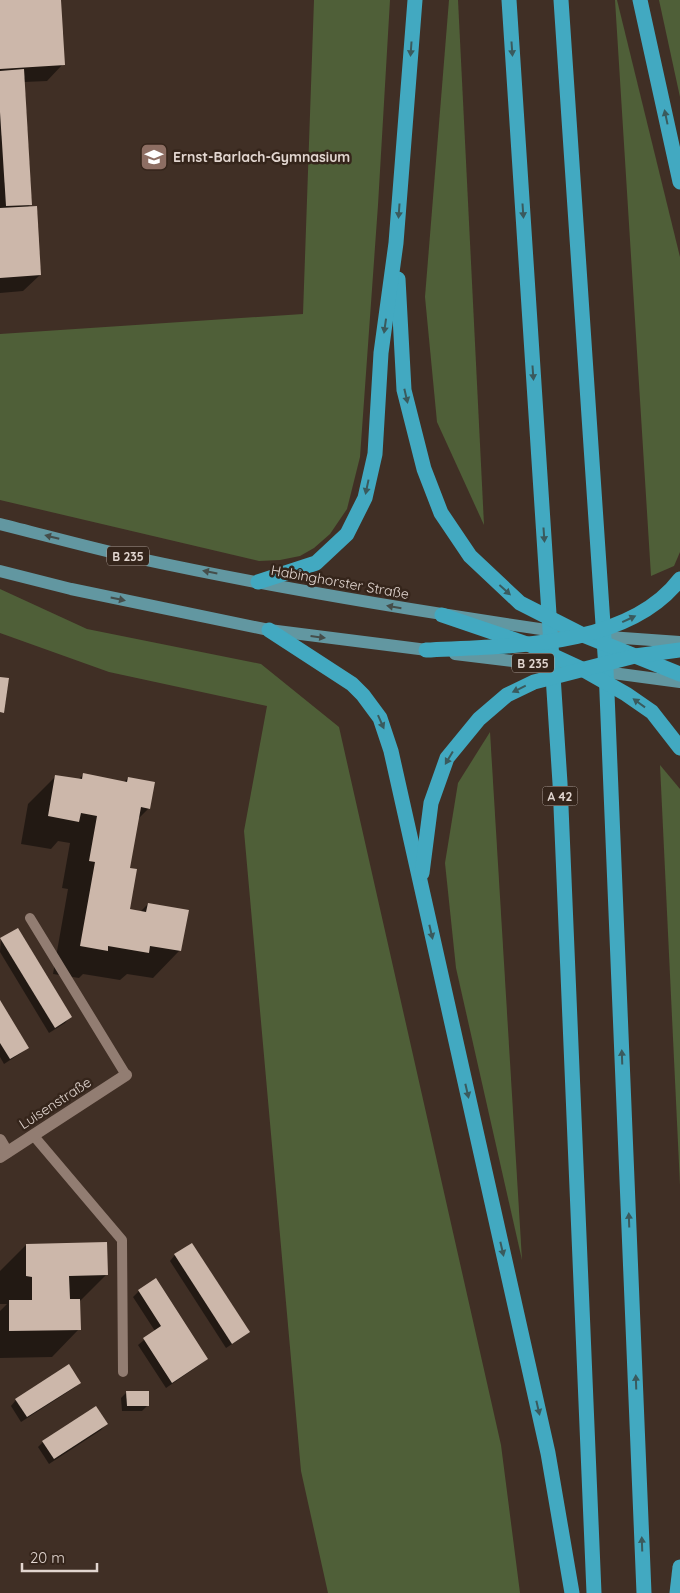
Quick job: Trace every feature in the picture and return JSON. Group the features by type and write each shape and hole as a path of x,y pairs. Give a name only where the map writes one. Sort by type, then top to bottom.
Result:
{"highway":[{"path":"258,582 316,563 347,534 365,498 375,454 381,353 396,243 415,0"},
{"name":"A 42","path":"509,0 560,783 594,1593"},
{"path":"562,0 606,669 644,1593"},
{"path":"640,0 680,182"},
{"path":"396,243 404,390 424,469 441,513 470,556 520,604 583,635 635,656 677,677"},
{"path":"426,650 483,652 583,635 625,621 651,608 678,582"},
{"path":"442,616 487,626 582,669 626,694 652,712 676,743"},
{"path":"269,630 352,684 380,718 392,751 420,885 548,1453 572,1593"},
{"path":"420,885 431,803 447,758 479,720 507,695 534,682 677,646"},
{"path":"677,1593 680,1566"}],"main road":[{"name":"Habinghorster Straße","path":"0,524 132,557 442,616"},
{"path":"0,571 71,589 269,630 426,650"},
{"path":"487,626 677,646"},
{"name":"B 235","path":"483,652 582,669 677,677"}],"street":[{"name":"Luisenstraße","path":"4,1154 126,1075"},
{"path":"0,1140 4,1154"}],"lane":[{"path":"30,918 126,1075"},
{"path":"33,1135 122,1240 123,1372"}],"green space":[{"path":"314,0 390,0 360,457 347,509 330,534 314,548 300,556 280,560 259,561 0,500 0,334 303,314"},
{"path":"449,0 458,0 484,525 437,422 425,297"},
{"path":"615,0 617,0 680,257 680,552 674,566 651,576"},
{"path":"659,0 680,0 680,97"},
{"path":"0,589 87,629 261,664 339,727 501,1445 520,1593 328,1593 301,1471 244,831 267,706 109,672 0,633"},
{"path":"490,732 522,1260 456,968 445,863 458,783"},
{"path":"660,765 680,789 680,1185"}],"building":[{"path":"0,0 61,0 65,65 0,69"},
{"path":"24,69 32,205 6,206 0,112 0,71"},
{"path":"37,206 41,275 0,278 0,208"},
{"path":"0,677 9,678 4,713 0,712"},
{"path":"83,773 127,782 128,777 155,782 150,809 141,807 130,868 137,869 130,909 146,912 148,903 189,910 181,951 150,946 149,953 108,946 108,951 80,946 95,862 89,861 97,816 81,813 79,822 48,816 55,775 82,779"},
{"path":"18,928 72,1017 55,1028 0,938"},
{"path":"0,1000 29,1048 10,1059 0,1043"},
{"path":"107,1242 108,1275 69,1276 70,1299 80,1299 81,1330 9,1331 9,1300 32,1300 32,1277 26,1276 26,1244"},
{"path":"192,1243 250,1332 232,1344 174,1254"},
{"path":"156,1278 208,1359 172,1383 143,1338 161,1326 138,1290"},
{"path":"69,1364 81,1383 27,1417 15,1399"},
{"path":"126,1391 149,1391 149,1406 127,1406"},
{"path":"96,1406 108,1424 54,1459 42,1441"}],"place":[{"name":"Ernst-Barlach-Gymnasium","path":"154,157"}]}
